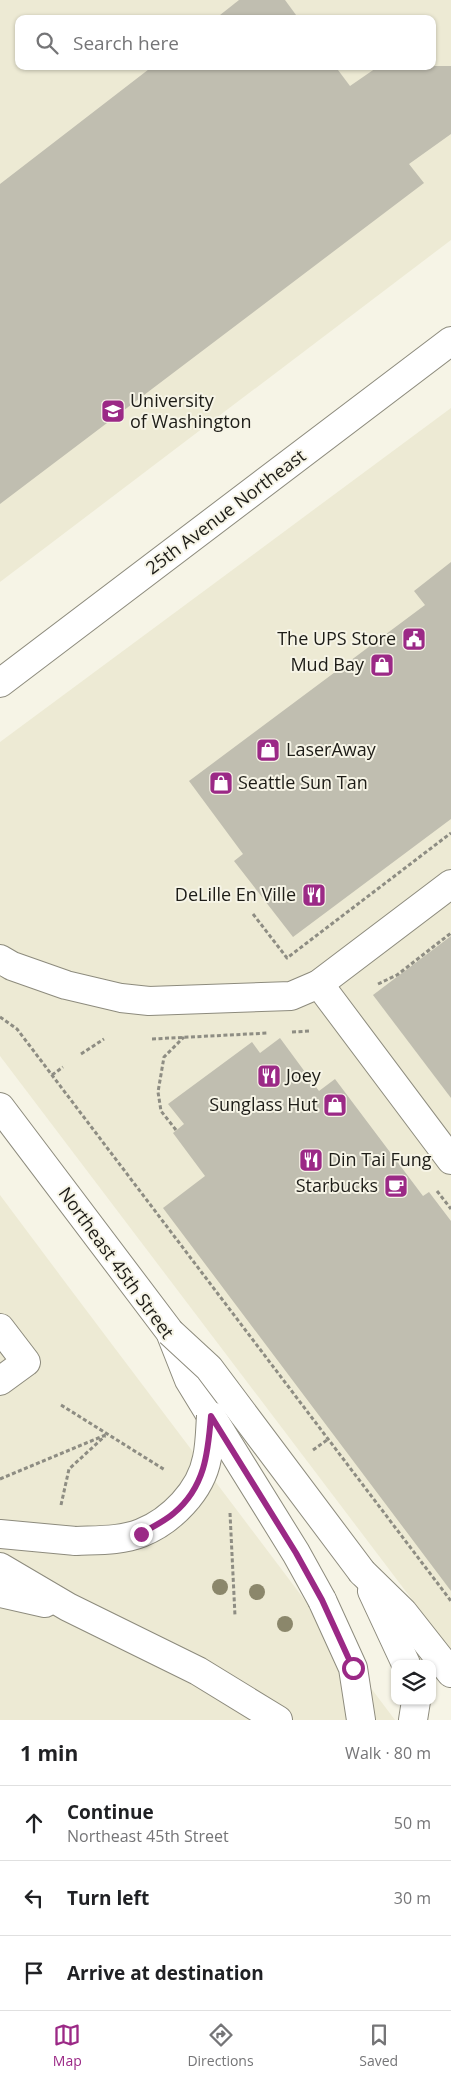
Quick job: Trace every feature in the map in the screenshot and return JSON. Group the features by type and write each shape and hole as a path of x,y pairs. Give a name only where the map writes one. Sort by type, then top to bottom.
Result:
{"main road":[{"name":"25th Avenue Northeast","path":"0,683 451,340"},
{"path":"0,959 12,966 66,985 121,998 149,1001 291,996 319,984 451,884"},
{"path":"319,984 451,1160"},
{"name":"Northeast 45th Street","path":"0,1107 170,1332 189,1380 296,1553 322,1600 353,1668 361,1720"},
{"path":"0,1328 26,1362 0,1382"},
{"path":"170,1332 209,1368 362,1572 403,1612 451,1673"},
{"path":"0,1534 76,1541 108,1540 141,1534 174,1513 192,1492 207,1460 211,1416"},
{"path":"0,1567 68,1607 198,1671 278,1720"},
{"path":"362,1572 404,1660"},
{"path":"0,1593 68,1607"},
{"path":"413,1720 415,1705"}],"path":[{"path":"253,914 287,958 451,833"},
{"path":"374,986 397,975 451,934"},
{"path":"0,1017 17,1030 52,1075 451,1601"},
{"path":"288,1032 316,1031"},
{"path":"152,1039 269,1033"},
{"path":"176,1130 161,1111 158,1092 164,1057 184,1037"},
{"path":"81,1054 104,1039"},
{"path":"52,1075 63,1067"},
{"path":"434,1186 451,1209"},
{"path":"61,1405 108,1434"},
{"path":"0,1479 108,1434"},
{"path":"60,1510 69,1469 108,1434"},
{"path":"230,1510 235,1616"}],"shaded area":[{"name":"University of Washington","path":"0,0 451,0 451,240 0,582"},
{"path":"451,408 451,1651 0,1056 0,742"},
{"path":"0,1195 68,1286 395,1720 0,1720"}],"building":[{"path":"239,0 285,0 296,15 220,15"},
{"name":"University of Washington","path":"436,66 451,66 451,134 409,164 424,183 0,504 0,184 148,70 338,70 350,86 373,70 436,70"},
{"path":"451,562 451,819 293,937 234,861 243,854 189,781 425,605 414,591"},
{"path":"451,936 451,1098 373,995"},
{"path":"280,1038 319,1091 335,1079 423,1196 429,1192 451,1221 451,1591 163,1208 205,1176 173,1133 184,1124 168,1104 252,1042 260,1053"}],"place":[{"name":"University of Washington","path":"113,411"},
{"name":"The UPS Store","path":"414,639"},
{"name":"Mud Bay","path":"382,665"},
{"name":"LaserAway","path":"268,750"},
{"name":"Seattle Sun Tan","path":"221,783"},
{"name":"DeLille En Ville","path":"314,895"},
{"name":"Joey","path":"269,1076"},
{"name":"Sunglass Hut","path":"335,1105"},
{"name":"Din Tai Fung","path":"311,1160"},
{"name":"Starbucks","path":"396,1186"}],"route":[{"path":"141,1534 174,1513 192,1492 207,1460 211,1416 296,1553 322,1600 353,1668"}]}
